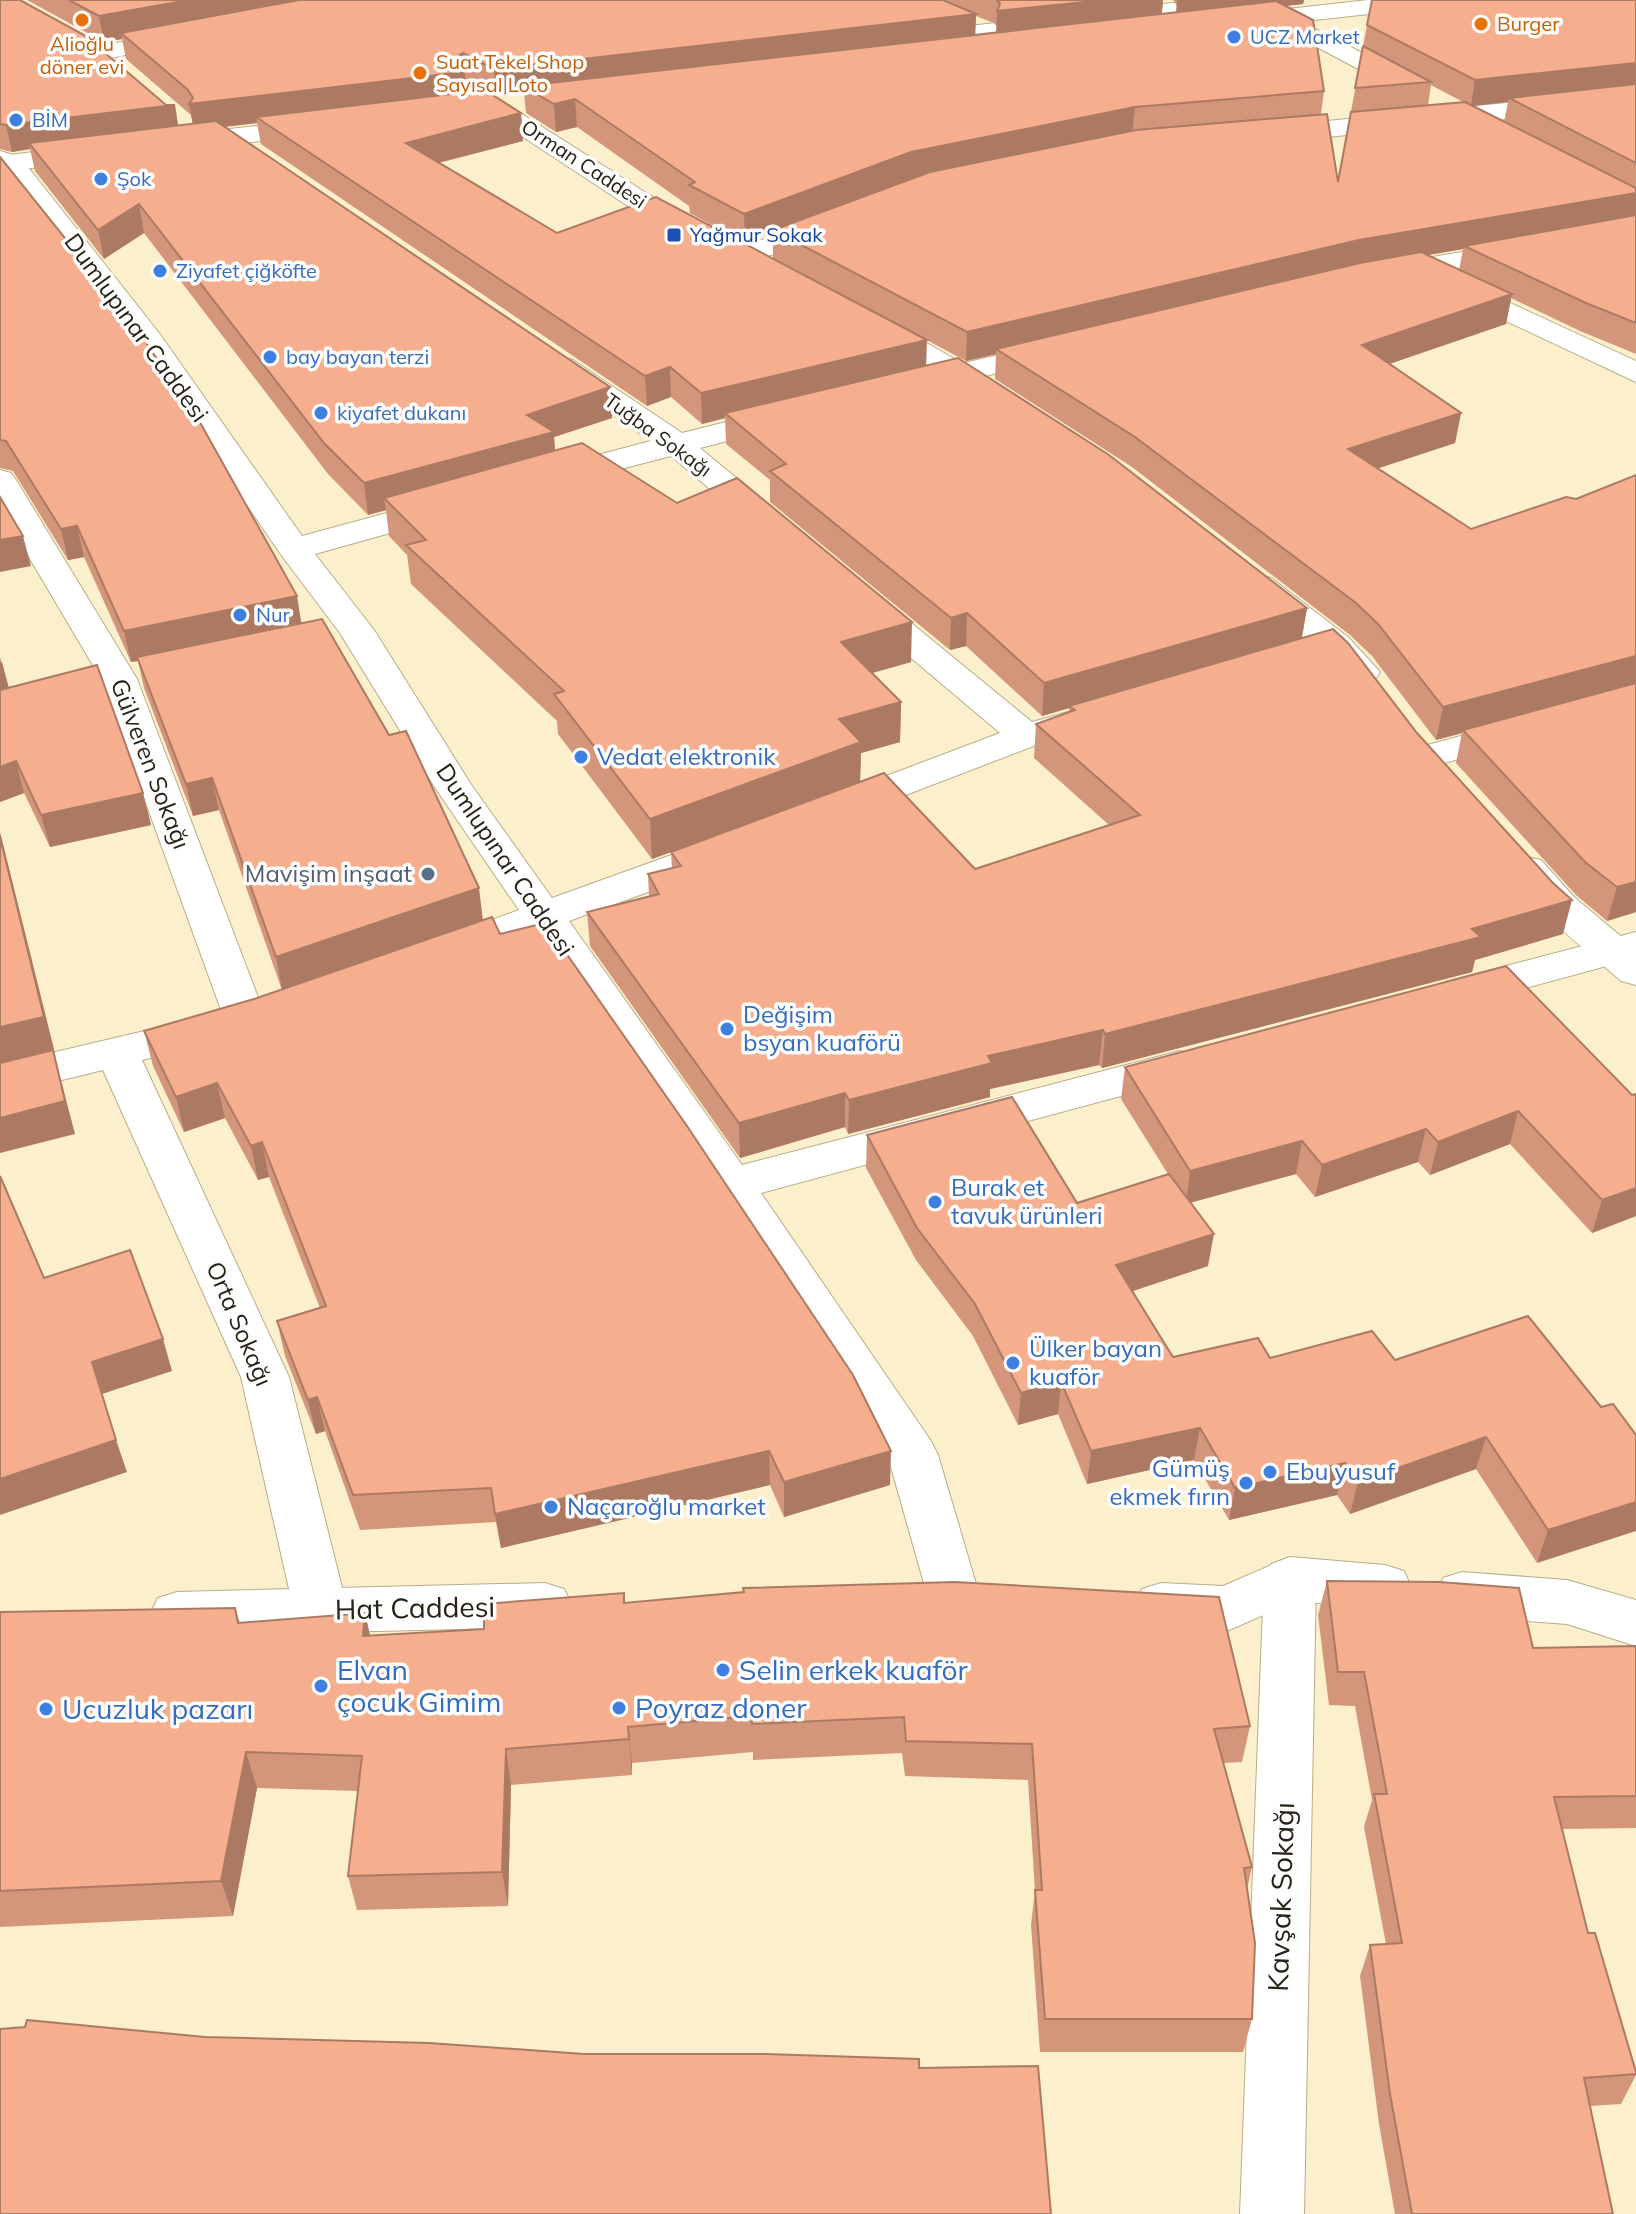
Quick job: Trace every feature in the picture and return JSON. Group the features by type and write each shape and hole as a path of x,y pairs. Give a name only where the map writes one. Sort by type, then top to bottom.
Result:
{"street":[{"path":"1432,0 1272,8 896,50 984,31 1161,6 1272,8 1506,138"},
{"path":"935,10 984,31"},
{"path":"100,53 210,32"},
{"path":"72,38 100,53 123,73"},
{"path":"378,110 480,98 558,79"},
{"path":"480,98 541,101"},
{"name":"Orman Caddesi","path":"480,98 641,202 785,278"},
{"path":"1244,137 1636,98"},
{"path":"227,137 339,115 164,128 227,137 267,164"},
{"path":"7,152 114,142"},
{"name":"Dumlupınar Caddesi","path":"7,152 148,339 294,549 341,633 455,789 913,1455 953,1596"},
{"path":"744,256 847,217"},
{"path":"1355,280 1636,230"},
{"path":"1416,267 1636,373"},
{"path":"854,314 960,373 1013,408"},
{"path":"885,392 1082,344"},
{"name":"Tuğba Sokağı","path":"543,353 675,443 796,544"},
{"path":"522,485 810,410"},
{"name":"Gülveren Sokağı","path":"0,480 119,679 261,1015 117,1052"},
{"path":"294,549 477,498"},
{"path":"1239,570 1335,645 1357,666 1383,700"},
{"path":"844,585 1026,736"},
{"path":"1291,658 1335,645"},
{"path":"1427,757 1636,699"},
{"path":"807,819 1026,736 1129,706"},
{"path":"410,964 734,846"},
{"path":"1508,849 1560,906 1629,956"},
{"path":"1416,1004 1629,956"},
{"path":"0,1080 117,1052"},
{"name":"Orta Sokağı","path":"117,1052 265,1377 321,1611"},
{"path":"730,1185 1218,1056"},
{"path":"1121,1603 1227,1609 1290,1579 1567,1602 1636,1623"},
{"name":"Kavşak Sokağı","path":"1272,2214 1290,1579"},
{"name":"Hat Caddesi","path":"138,1615 590,1604"}],"building":[{"path":"0,0 20,0 84,35 166,105 175,105 0,124"},
{"path":"69,0 189,0 99,16"},
{"path":"299,0 943,0 976,14 494,69 463,53 448,62 455,73 189,104 193,98 188,90 121,33"},
{"path":"997,0 1105,0 997,11 1000,4"},
{"path":"1372,0 1636,0 1636,63 1475,80 1367,25"},
{"path":"1276,1 1313,20 1324,91 1135,107 911,152 744,214 689,185 695,182 575,99 554,104 523,86"},
{"path":"1363,46 1431,82 1355,88"},
{"path":"1636,84 1636,163 1509,98"},
{"path":"485,90 521,113 406,143 557,233 656,197 927,340 701,393 670,367 645,376 256,117"},
{"path":"1465,102 1636,188 1636,193 1359,240 967,332 773,230 930,172 1136,130 1327,114 1338,182 1351,112"},
{"path":"216,121 610,387 527,415 554,432 364,483 324,443 139,204 98,230 29,143"},
{"path":"0,157 129,318 197,417 297,596 124,631 77,526 61,529 6,441 0,440"},
{"path":"1636,215 1636,323 1464,246"},
{"path":"1421,252 1512,294 1362,345 1461,413 1348,449 1471,529 1566,497 1576,499 1636,475 1636,656 1443,707 1378,624 1356,603 1135,437 996,349 1360,263"},
{"path":"958,358 1109,455 1307,608 1044,683 967,613 951,618 770,471 786,464 725,413"},
{"path":"582,443 677,503 737,478 912,622 841,642 901,702 839,719 861,742 650,819 554,694 564,691 406,545 426,540 384,498"},
{"path":"0,497 23,536 0,540"},
{"path":"322,619 389,735 406,731 479,888 276,957 212,778 186,784 137,657"},
{"path":"1333,629 1348,643 1417,733 1572,900 1472,929 1481,937 1105,1034 1103,1030 988,1056 992,1063 849,1100 845,1093 739,1123 587,912 659,894 648,874 681,866 671,852 884,773 975,869 1140,815 1036,724 1075,710 1069,706"},
{"path":"97,665 143,793 41,815 16,761 0,767 0,690"},
{"path":"1636,683 1636,882 1617,887 1585,862 1463,730"},
{"path":"0,837 44,1017 0,1027"},
{"path":"492,917 500,934 545,923 687,1126 853,1375 891,1451 784,1482 769,1451 495,1514 491,1488 353,1495 317,1397 308,1400 277,1321 326,1306 262,1142 251,1146 217,1083 176,1097 144,1031 254,999"},
{"path":"1506,966 1632,1095 1636,1094 1636,1188 1602,1200 1518,1111 1438,1142 1426,1129 1322,1165 1302,1141 1190,1171 1125,1067"},
{"path":"53,1050 65,1101 0,1118 0,1063"},
{"path":"1012,1097 1077,1203 1169,1174 1214,1234 1116,1265 1173,1357 1258,1338 1270,1358 1372,1331 1395,1360 1528,1316 1601,1407 1613,1404 1636,1435 1636,1502 1548,1530 1486,1437 1358,1482 1345,1463 1235,1488 1200,1428 1091,1451 1061,1382 1021,1393 975,1304 917,1228 867,1135"},
{"path":"0,1176 44,1278 130,1250 163,1339 92,1362 116,1440 0,1479"},
{"path":"1327,1581 1439,1582 1519,1588 1533,1648 1636,1646 1636,1796 1554,1797 1588,1933 1595,1933 1636,2072 1584,2078 1613,2214 1412,2214 1390,2094 1370,1945 1402,1943 1374,1794 1387,1794 1364,1672 1338,1672"},
{"path":"955,1582 1219,1597 1250,1726 1214,1729 1252,1867 1244,1868 1255,1943 1252,2019 1045,2019 1035,1890 1042,1890 1032,1744 906,1741 904,1717 752,1724 752,1716 628,1727 629,1739 506,1749 502,1872 348,1876 362,1756 246,1752 221,1881 0,1891 0,1612 235,1608 238,1623 365,1613 363,1636 484,1629 484,1604 624,1593 624,1603 744,1592 743,1588"},
{"path":"27,2020 205,2037 429,2043 584,2054 766,2054 919,2059 919,2068 1038,2066 1051,2214 0,2214 0,2029 25,2027"}],"place":[{"name":"Alioğlu döner evi","path":"82,20"},
{"name":"Burger","path":"1481,24"},
{"name":"UCZ Market","path":"1234,37"},
{"name":"Suat Tekel Shop Sayısal Loto","path":"420,73"},
{"name":"BİM","path":"16,120"},
{"name":"Şok","path":"101,179"},
{"name":"Yağmur Sokak","path":"674,235"},
{"name":"Ziyafet çiğköfte","path":"160,271"},
{"name":"bay bayan terzi","path":"270,357"},
{"name":"kiyafet dukanı","path":"321,413"},
{"name":"Nur","path":"240,615"},
{"name":"Vedat elektronik","path":"581,757"},
{"name":"Mavişim inşaat","path":"428,874"},
{"name":"Değişim bsyan kuaförü","path":"727,1029"},
{"name":"Burak et tavuk ürünleri","path":"935,1202"},
{"name":"Ülker bayan kuaför","path":"1013,1363"},
{"name":"Ebu yusuf","path":"1270,1472"},
{"name":"Gümüş ekmek fırın","path":"1246,1483"},
{"name":"Naçaroğlu market","path":"551,1507"},
{"name":"Selin erkek kuaför","path":"723,1670"},
{"name":"Elvan çocuk Gimim","path":"321,1686"},
{"name":"Poyraz doner","path":"619,1708"},
{"name":"Ucuzluk pazarı","path":"46,1709"}]}
